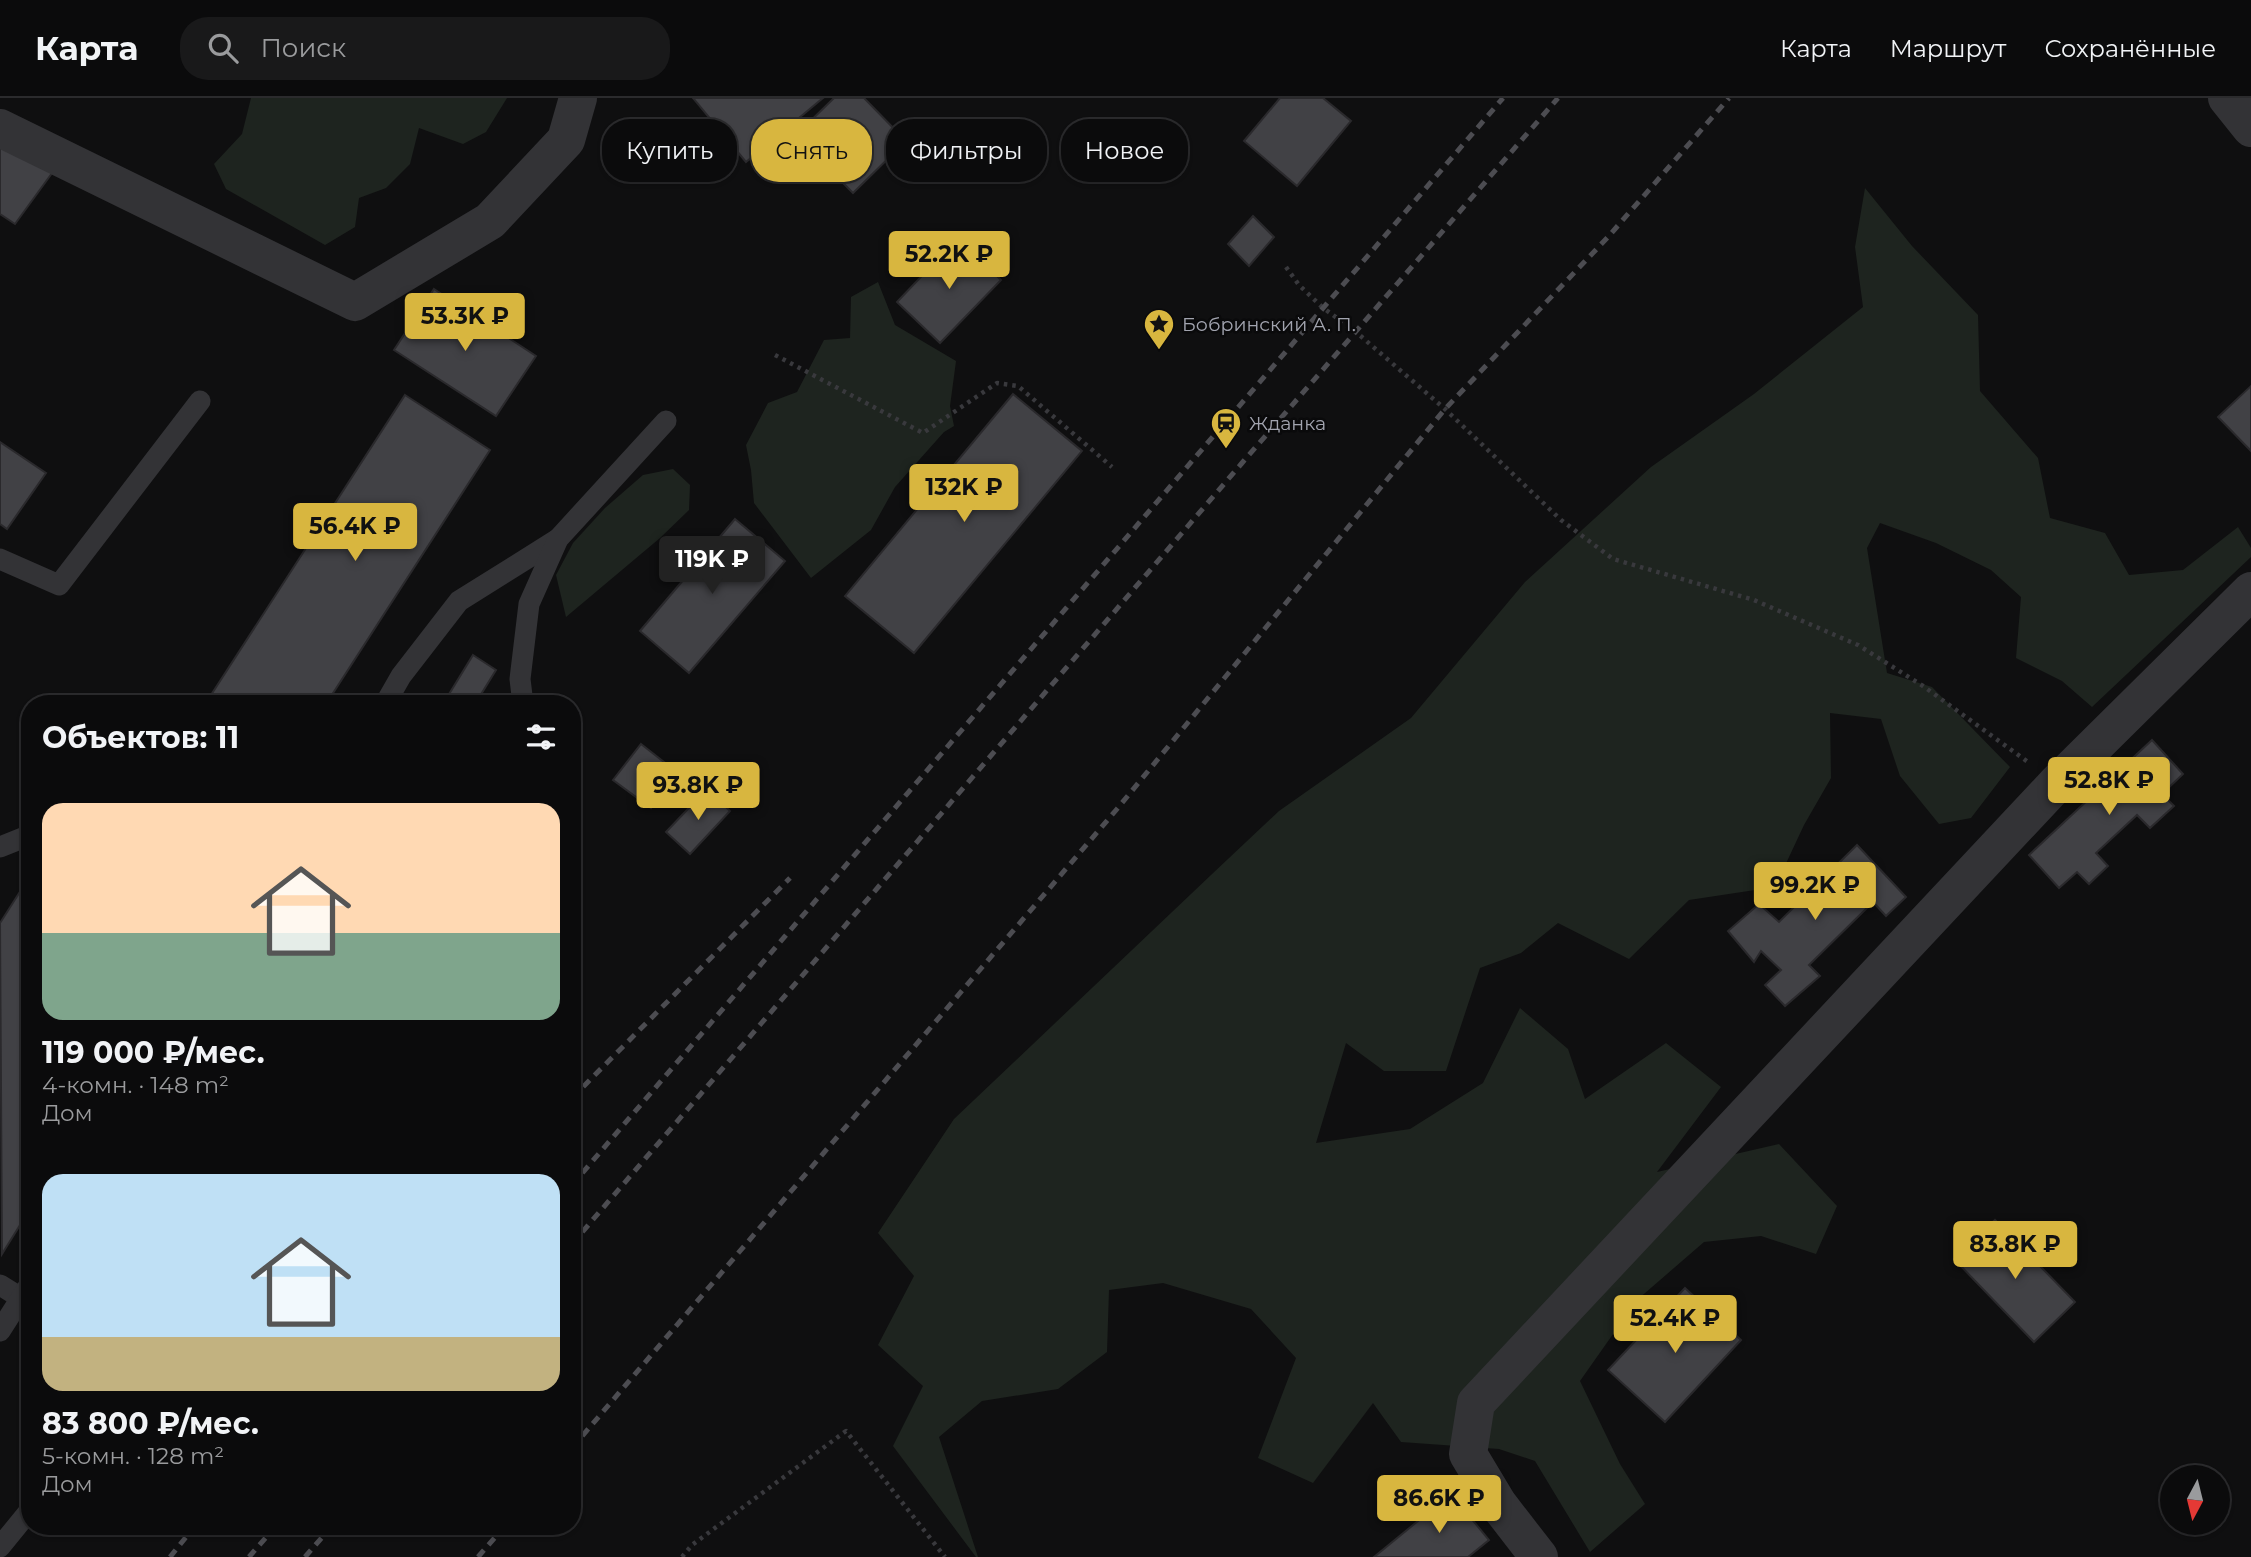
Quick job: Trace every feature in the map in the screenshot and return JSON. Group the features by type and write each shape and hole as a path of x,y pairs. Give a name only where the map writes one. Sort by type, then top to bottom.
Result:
{"street":[{"path":"0,128 355,302 490,221 566,140 578,98"},
{"path":"2227,98 2251,128"},
{"path":"1539,1557 1498,1504 1468,1454 1476,1403 2057,783 2251,591"}],"lane":[{"path":"0,559 59,585 200,401"},
{"path":"390,695 401,676 459,601 558,539 666,421"},
{"path":"522,695 520,679 529,604 558,539"},
{"path":"0,847 21,839"},
{"path":"0,1285 21,1290"},
{"path":"0,1331 21,1297"},
{"path":"0,1547 21,1521"}],"path":[{"path":"1286,267 1299,285 1322,307 1356,332 1435,401 1562,520 1613,559 1755,600 1858,645 1923,687 2057,783"},
{"path":"775,355 923,433 997,383 1018,386 1112,467"},
{"path":"682,1557 692,1545 846,1431 945,1557"}],"shaded area":[{"path":"251,98 507,98 486,132 463,144 419,128 410,164 386,188 359,198 355,227 325,245 226,189 214,164 242,134"},
{"path":"1865,188 1912,246 1978,315 1980,391 2038,458 2050,518 2105,533 2129,575 2183,570 2238,527 2251,548 2251,557 2092,707 2062,681 2016,658 2021,597 1991,570 1936,543 1880,523 1867,548 1887,673 1932,687 2010,767 1971,818 1939,824 1900,776 1881,719 1830,713 1831,778 1804,825 1775,887 1689,900 1629,959 1558,923 1521,953 1480,968 1446,1071 1384,1071 1346,1043 1316,1143 1410,1129 1483,1083 1520,1008 1568,1049 1585,1099 1666,1043 1721,1087 1657,1172 1779,1144 1837,1206 1816,1254 1761,1236 1704,1242 1637,1300 1580,1381 1620,1464 1645,1504 1590,1552 1535,1461 1499,1449 1401,1442 1373,1403 1313,1483 1258,1458 1296,1358 1251,1309 1163,1283 1109,1290 1107,1352 1058,1389 982,1401 939,1437 976,1557 893,1446 923,1386 878,1345 914,1276 878,1233 954,1119 1279,811 1411,718 1525,582 1651,467 1754,394 1863,307 1855,247"},
{"path":"878,282 895,325 956,361 950,406 954,426 944,432 895,487 871,530 811,578 754,503 746,445 768,403 797,392 824,340 850,338 851,297"},
{"path":"673,469 690,485 689,510 566,617 556,575 573,543 605,508 643,475"}],"building":[{"path":"693,98 823,98 798,119 751,119 751,158 746,162 737,151 737,119 710,119"},
{"path":"834,98 864,98 886,121 886,161 872,174 872,119 812,119"},
{"path":"1280,98 1323,98 1351,121 1297,186 1244,141"},
{"path":"0,130 55,169 15,224 0,214"},
{"path":"842,182 864,182 853,193"},
{"path":"1253,216 1274,237 1249,266 1228,244"},
{"path":"958,238 1001,280 940,343 897,302"},
{"path":"434,289 536,356 496,416 394,350"},
{"path":"2251,386 2251,451 2218,417"},
{"path":"1013,394 1082,451 914,653 845,596"},
{"path":"405,395 490,450 332,695 211,695"},
{"path":"0,442 46,473 7,529 0,524"},
{"path":"735,519 785,561 689,673 640,631"},
{"path":"473,655 496,670 481,695 449,695"},
{"path":"2152,740 2183,774 2162,794 2174,806 2150,828 2137,815 2096,853 2108,866 2089,884 2077,872 2059,888 2029,855"},
{"path":"641,744 678,773 651,808 613,780"},
{"path":"707,789 730,811 690,854 666,832"},
{"path":"1857,845 1906,897 1886,916 1873,902 1809,965 1820,976 1785,1006 1765,985 1781,970 1761,951 1754,962 1728,931 1759,904 1779,922"},
{"path":"21,890 21,1223 2,1254 0,923"},
{"path":"1995,1220 2075,1302 2034,1342 1954,1259"},
{"path":"1685,1288 1741,1340 1665,1422 1608,1370"},
{"path":"1451,1494 1489,1540 1468,1557 1374,1557"}],"railway":[{"path":"581,1174 1503,98"},
{"path":"581,1234 1558,98"},
{"path":"581,1437 1117,809 1445,409 1608,237 1729,98"},
{"path":"581,1089 790,878"},
{"path":"170,1557 188,1535"},
{"path":"249,1557 268,1535"},
{"path":"305,1557 324,1535"},
{"path":"478,1557 497,1535"}],"place":[{"name":"Бобринский А. П.","path":"1159,351"},
{"name":"Жданка","path":"1226,450"}]}
